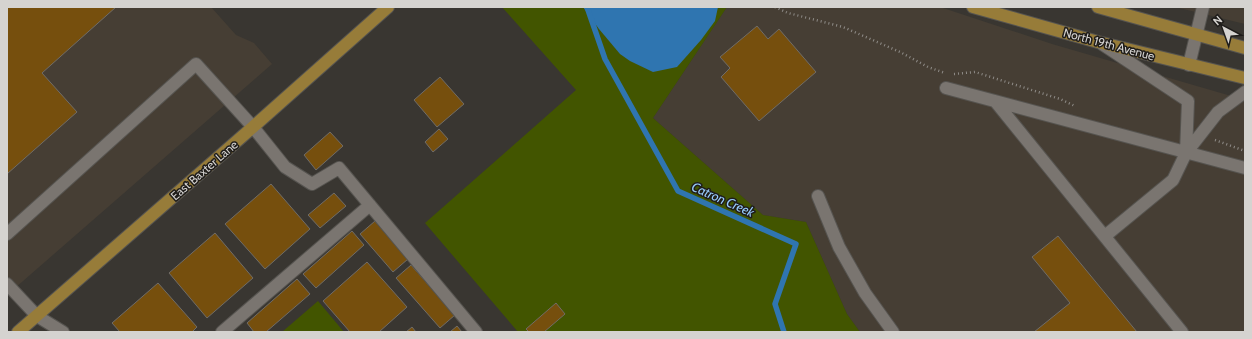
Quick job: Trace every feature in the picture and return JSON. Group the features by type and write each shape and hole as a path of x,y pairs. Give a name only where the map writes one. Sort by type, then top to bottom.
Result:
{"main road":[{"name":"East Baxter Lane","path":"18,332 388,7"},
{"name":"North 19th Avenue","path":"973,7 1098,42 1245,78"},
{"path":"1098,7 1245,48"}],"street":[{"path":"1189,65 1203,7"},
{"path":"1098,42 1188,101 1186,153"},
{"path":"7,234 196,64 253,127 285,167 312,184 339,168 476,332"},
{"path":"946,88 1245,168"},
{"path":"1105,236 1173,180 1186,153 1218,112 1245,92"},
{"path":"996,101 1182,332"},
{"path":"818,196 839,247 865,293 893,332"},
{"path":"222,332 370,205"},
{"path":"7,284 37,316 63,332"}],"path":[{"path":"775,7 788,13 843,27 900,52 928,67 949,74 975,72 1060,99 1078,107"},
{"path":"1200,136 1221,141 1245,150"}],"shaded area":[{"path":"7,7 211,7 236,35 254,43 272,64 7,295"},
{"path":"727,7 940,7 1052,44 1245,100 1245,332 860,332 847,314 806,222 763,215 653,118"},
{"path":"1175,7 1245,7 1245,24"}],"green space":[{"path":"502,7 727,7 653,118 763,215 806,222 847,314 860,332 518,332 425,223 576,90"},
{"path":"318,301 344,332 282,332"}],"water":[{"path":"583,7 718,7 715,21 701,40 677,67 653,72 630,61 620,54"}],"building":[{"path":"7,7 116,7 42,73 77,112 7,174"},
{"path":"757,26 768,39 779,29 816,72 759,121 721,77 730,68 720,57"},
{"path":"440,77 464,104 437,127 414,100"},
{"path":"439,129 448,139 433,152 425,142"},
{"path":"330,132 343,146 316,170 304,155"},
{"path":"271,184 310,229 265,269 225,224"},
{"path":"334,193 346,206 320,228 308,215"},
{"path":"375,221 408,259 393,272 360,234"},
{"path":"352,231 364,245 316,288 303,274"},
{"path":"215,233 253,278 207,318 169,273"},
{"path":"1058,236 1137,332 1034,332 1070,303 1032,257"},
{"path":"367,262 407,307 379,332 350,332 323,301"},
{"path":"411,265 455,315 440,328 396,278"},
{"path":"297,279 310,294 266,332 254,332 247,323"},
{"path":"158,283 197,327 192,332 120,332 112,323"},
{"path":"556,303 565,314 544,332 529,332 526,329"},
{"path":"457,326 462,332 450,332"},
{"path":"412,327 416,332 406,332"}],"waterway":[{"name":"Catron Creek","path":"587,7 605,59 678,191 796,244 775,304 784,332"}]}
